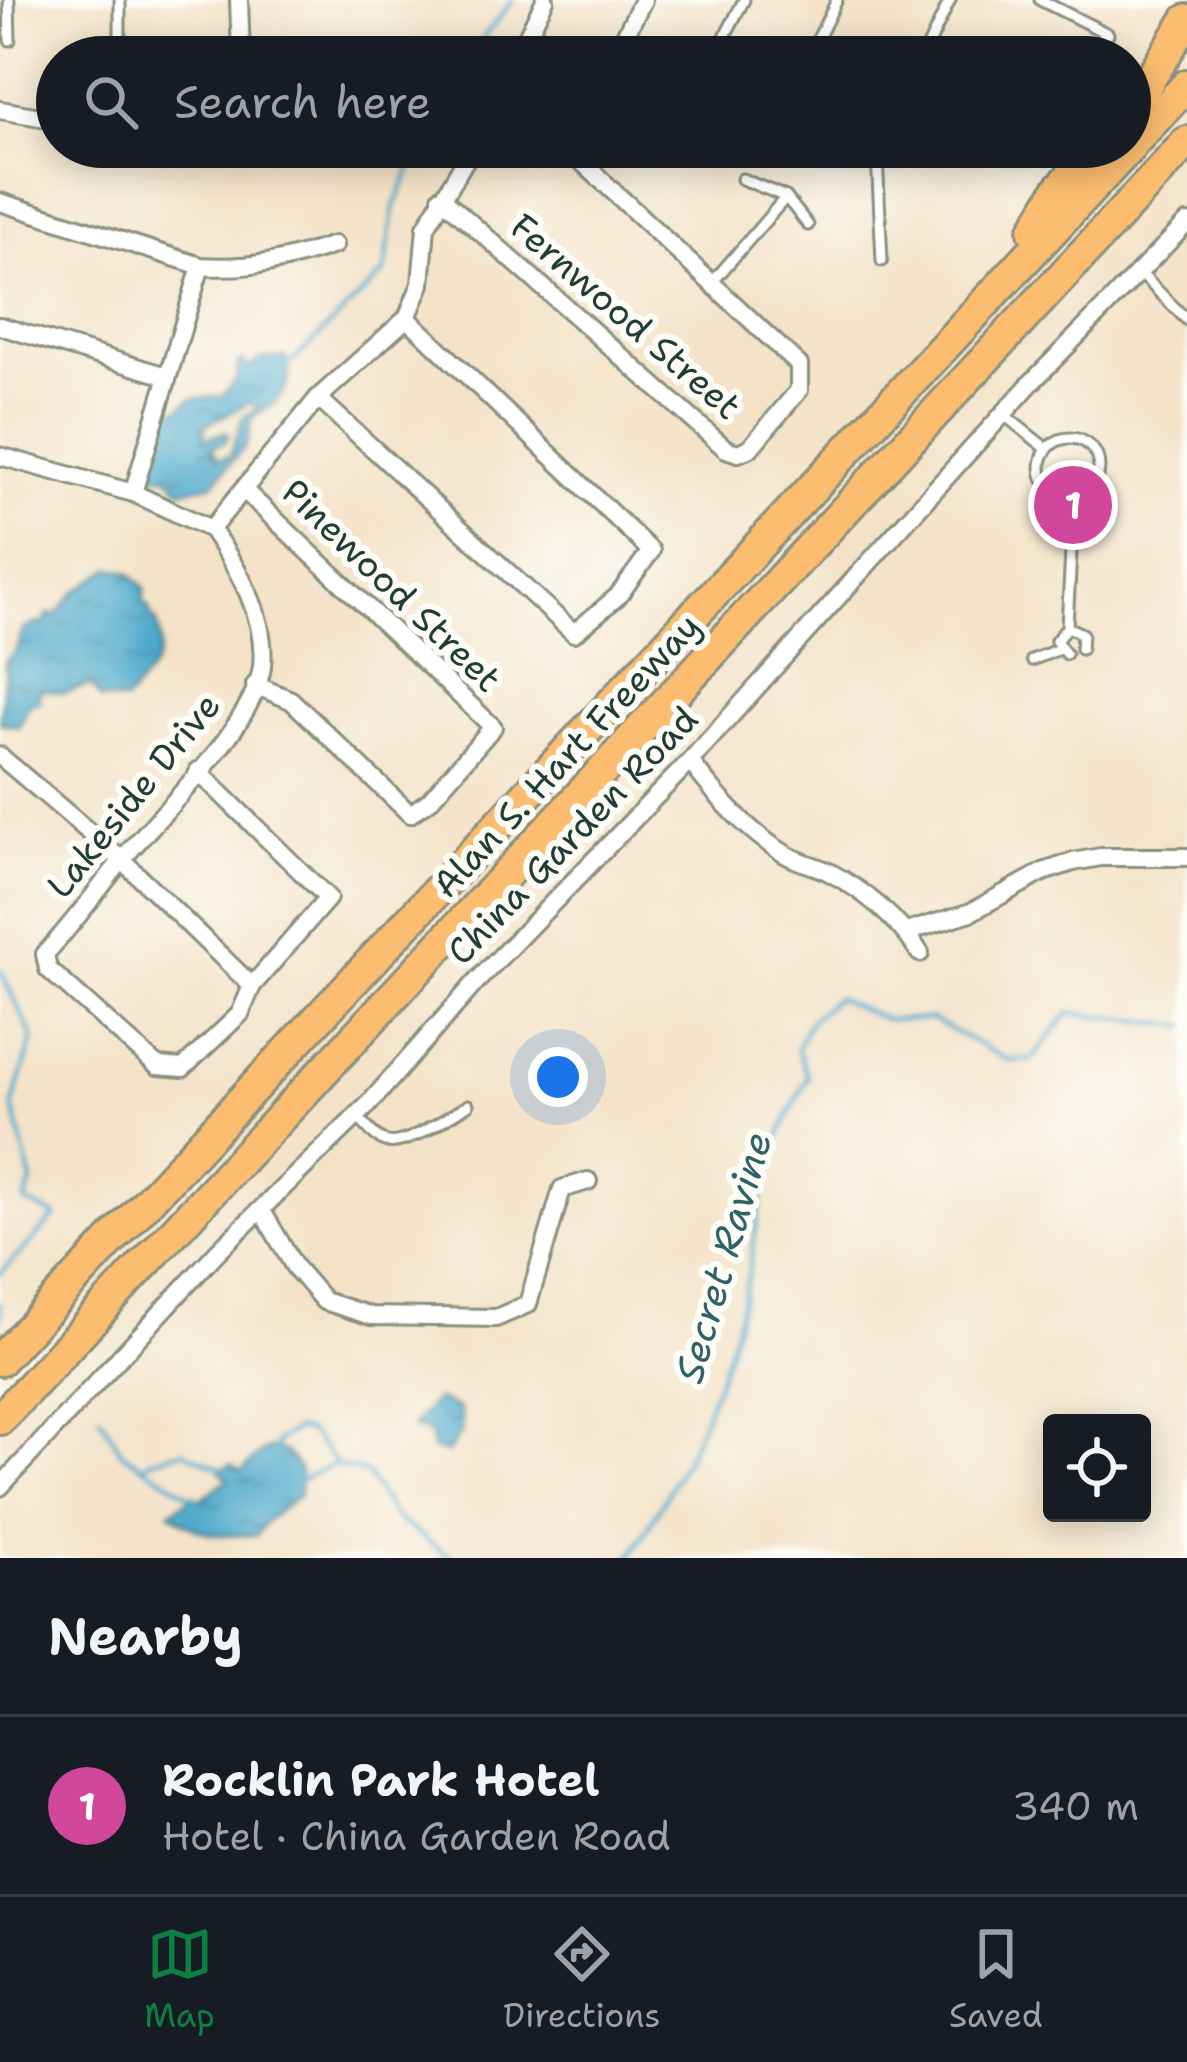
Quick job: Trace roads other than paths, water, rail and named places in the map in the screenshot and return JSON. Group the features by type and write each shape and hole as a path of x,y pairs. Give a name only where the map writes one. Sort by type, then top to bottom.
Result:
{"highway":[{"path":"1151,77 1187,20"},
{"name":"Alan S. Hart Freeway","path":"1151,124 1187,85"},
{"name":"Alan S. Hart Freeway","path":"0,1419 1187,142"},
{"path":"1079,259 1187,162"},
{"path":"1004,283 1059,189 1078,168"},
{"name":"Alan S. Hart Freeway","path":"0,1360 1111,168"}],"street":[{"path":"239,0 240,36"},
{"path":"527,36 545,0"},
{"path":"625,36 643,0"},
{"path":"0,110 36,116"},
{"path":"0,456 134,493 212,529 318,398 407,318 421,284 426,227 460,168"},
{"path":"589,168 710,285"},
{"name":"Fernwood Street","path":"441,197 726,449 738,453 749,448 799,390 799,365 710,285"},
{"path":"0,202 201,266 269,265 334,245"},
{"name":"China Garden Road","path":"0,1486 261,1209 357,1116 595,855 690,761 1003,413 1187,223"},
{"path":"134,493 201,266"},
{"path":"318,398 574,633 617,596 651,551 407,318"},
{"path":"0,326 166,376"},
{"name":"Pinewood Street","path":"245,490 493,727 429,801 410,814 291,700 255,685"},
{"name":"Lakeside Drive","path":"212,529 238,569 257,615 262,667 247,709 45,954 48,969 158,1066 183,1068 240,1014 252,986"},
{"path":"0,756 122,860 252,986 328,898 198,771"},
{"path":"690,761 755,832 787,855 829,872 907,932 920,953"},
{"path":"907,932 971,912 1043,872 1073,862 1127,856 1187,857"},
{"path":"261,1209 294,1266 324,1301 371,1316 496,1318 528,1304 562,1189 588,1181"}],"lane":[{"path":"9,0 10,40"},
{"path":"120,0 120,36"},
{"path":"725,36 744,0"},
{"path":"819,36 837,0"},
{"path":"933,36 950,0"},
{"path":"1040,0 1108,34"},
{"path":"878,168 882,262"},
{"path":"742,179 786,197 808,225"},
{"path":"710,285 786,197"},
{"path":"1139,272 1187,320"},
{"path":"1003,413 1047,449"},
{"path":"1066,438 1077,439 1095,452 1098,474 1084,492 1074,495 1052,490 1045,481 1042,459 1047,449 1066,438"},
{"path":"1032,660 1063,652 1057,636 1067,627 1074,495"},
{"path":"1067,627 1082,634 1081,650"},
{"path":"357,1116 388,1142 404,1141 468,1105"}],"water":[{"path":"285,357 287,385 277,400 252,417 247,444 212,485 181,490 167,476 148,477 165,408 180,409 190,399 222,396 237,379 238,363 249,367 261,359","holes":["250,403 259,409 243,417 230,456 218,458 212,447 229,435 203,439 206,430 202,427"]},
{"path":"111,568 129,572 145,588 143,604 156,620 160,645 149,673 125,702 101,700 91,685 64,693 40,689 39,703 30,704 19,727 0,723 6,660 15,652 23,630 44,624 47,614 57,614 76,591"},
{"path":"436,1399 460,1409 462,1431 447,1453 432,1449 431,1437 423,1429 414,1430"},
{"path":"272,1448 286,1452 300,1470 299,1496 267,1520 257,1535 211,1534 170,1512 194,1495 200,1500 228,1479 220,1471 231,1464 241,1471"}],"waterway":[{"path":"485,36 513,0"},
{"path":"285,369 385,272 394,209 411,168"},
{"path":"0,970 33,1038 13,1105 32,1182 25,1202 56,1216 0,1274"},
{"name":"Secret Ravine","path":"629,1558 682,1465 723,1367 743,1298 772,1158 808,1077 797,1049 809,1022 836,998 887,1020 931,1019 1010,1061 1032,1059 1069,1013 1187,1026"},
{"path":"0,1303 1,1317"},
{"path":"100,1416 122,1453 198,1500"},
{"path":"275,1449 278,1440 297,1429 311,1433 335,1462"},
{"path":"143,1466 183,1451 223,1469"},
{"path":"298,1481 333,1465 366,1473 394,1517 452,1558"}],"place":[{"name":"Rocklin Park Hotel","path":"1073,505"}]}
